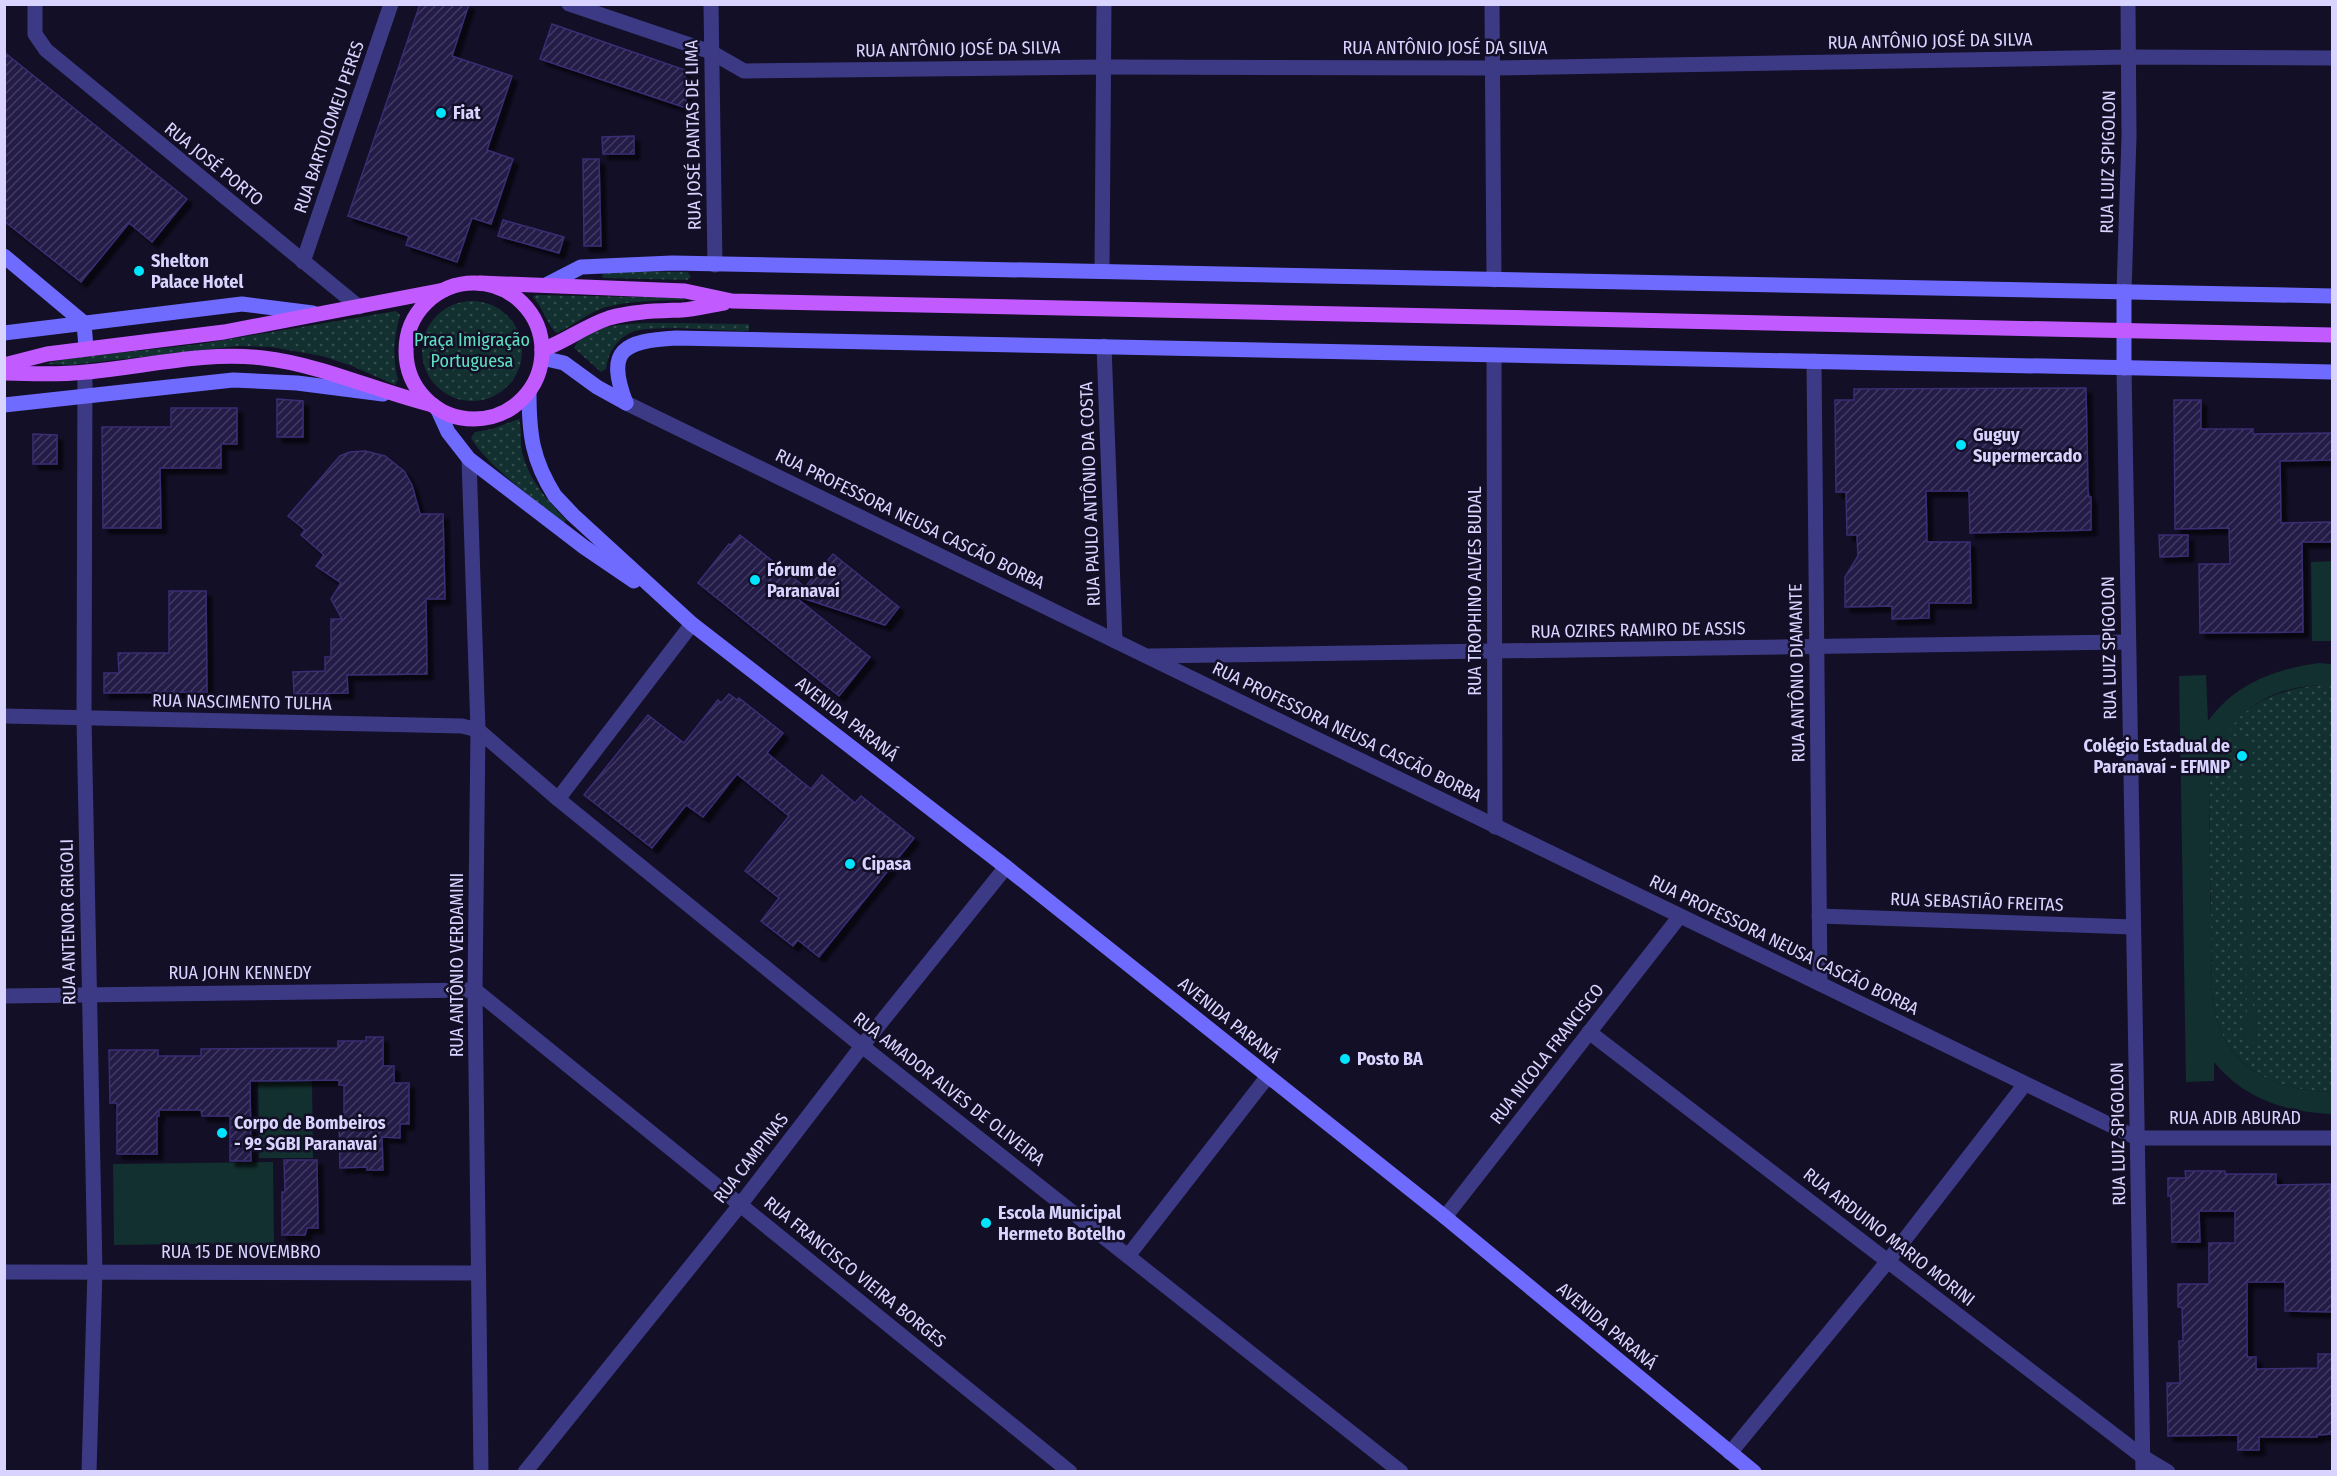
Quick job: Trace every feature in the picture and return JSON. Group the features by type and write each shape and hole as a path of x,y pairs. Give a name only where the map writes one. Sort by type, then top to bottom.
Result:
{"main road":[{"path":"4,373 85,373 224,356 262,358 327,370 397,396 435,407 450,415 479,419 507,411 529,392 538,375 542,354 539,330 530,312 517,298 500,288 480,283"},
{"path":"4,365 47,354 86,348 224,332 359,308 444,290 460,284 480,283 685,291 732,301 2332,335"},
{"path":"435,407 420,393 411,378 406,362 406,344 410,327 418,312 429,299 444,290"},
{"path":"542,354 591,325 611,318 732,301"}],"street":[{"name":"RUA JOSÉ PORTO","path":"35,4 35,34 45,50 359,308"},
{"name":"RUA BARTOLOMEU PERES","path":"303,262 391,4"},
{"name":"RUA ANTÔNIO JOSÉ DA SILVA","path":"569,4 711,52 744,71 1105,67 1493,68 2128,57 2332,58"},
{"name":"RUA JOSÉ DANTAS DE LIMA","path":"711,4 715,265"},
{"path":"1102,271 1104,4"},
{"path":"1492,4 1494,280"},
{"name":"RUA LUIZ SPIGOLON","path":"2128,4 2129,136 2124,368 2143,1464"},
{"path":"4,256 84,323 86,348"},
{"path":"546,285 581,267 672,263 2332,296"},
{"path":"4,333 242,304 322,314"},
{"path":"626,404 616,375 621,355 635,343 650,339 688,338 2332,372"},
{"name":"RUA PAULO ANTÔNIO DA COSTA","path":"1104,346 1115,641"},
{"name":"RUA PROFESSORA NEUSA CASCÃO BORBA","path":"542,354 564,363 597,387 626,404 2137,1138"},
{"name":"RUA TROPHINO ALVES BUDAL","path":"1494,355 1495,827"},
{"name":"RUA ANTÔNIO DIAMANTE","path":"1814,361 1820,984"},
{"name":"RUA ANTENOR GRIGOLI","path":"85,373 84,718 95,1271 89,1472"},
{"path":"4,405 233,380 297,383 397,396"},
{"name":"AVENIDA PARANÁ","path":"529,392 530,435 535,457 542,476 555,496 692,624 1006,867 1445,1217 1754,1472"},
{"name":"AVENIDA PARANÁ","path":"435,407 448,432 469,459 584,548 674,608"},
{"name":"RUA ANTÔNIO VERDAMINI","path":"469,459 478,730 475,990 481,1472"},
{"path":"558,799 692,624"},
{"name":"RUA OZIRES RAMIRO DE ASSIS","path":"1147,656 2128,642"},
{"name":"RUA NASCIMENTO TULHA","path":"4,716 462,726 478,730"},
{"name":"RUA AMADOR ALVES DE OLIVEIRA","path":"478,730 558,799 862,1046 1401,1472"},
{"name":"RUA CAMPINAS","path":"525,1472 740,1205 862,1046 1006,867"},
{"name":"RUA NICOLA FRANCISCO","path":"1445,1217 1680,916"},
{"name":"RUA SEBASTIÃO FREITAS","path":"1819,916 2133,927"},
{"name":"RUA JOHN KENNEDY","path":"4,996 475,990"},
{"name":"RUA FRANCISCO VIEIRA BORGES","path":"475,990 1070,1472"},
{"name":"RUA ARDUINO MARIO MORINI","path":"1589,1032 1888,1262 2143,1464 2168,1472"},
{"path":"1128,1256 1268,1076"},
{"path":"1730,1453 1888,1262 2025,1084"},
{"name":"RUA ADIB ABURAD","path":"2137,1138 2332,1138"},
{"name":"RUA 15 DE NOVEMBRO","path":"4,1272 478,1273"}],"green space":[{"path":"603,271 688,272 691,277 687,280 605,278 602,277"},
{"path":"536,295 681,298 687,300 644,301 613,305 557,333 550,326 533,297"},
{"name":"Praça Imigração Portuguesa","path":"472,301 491,305 507,316 518,332 522,351 518,370 507,386 491,397 472,401 453,397 437,386 426,370 422,351 426,332 437,316 453,305"},
{"path":"396,311 400,315 394,348 398,380 395,385 322,356 271,347 238,346 71,365 45,364 65,359 200,344"},
{"path":"627,324 749,324 749,331 655,328 632,332 617,343 611,352 606,369 601,372 574,348 580,339 601,329"},
{"path":"519,419 522,452 529,472 566,520 564,523 501,472 471,438 475,432 492,429"},
{"path":"2332,561 2332,641 2312,641 2311,562"},
{"path":"2319,663 2332,664 2332,685 2307,686 2285,691 2265,699 2248,710 2233,725 2222,743 2214,764 2209,788 2212,993 2216,1017 2224,1037 2235,1054 2250,1068 2287,1086 2332,1092 2332,1114 2298,1110 2267,1101 2239,1085 2214,1062 2214,1081 2186,1082 2179,676 2206,675 2208,721 2231,697 2257,680 2287,669"},
{"path":"2320,685 2332,685 2332,1092 2287,1086 2250,1068 2235,1054 2224,1037 2216,1017 2212,993 2209,788 2213,765 2220,745 2230,728 2258,703 2276,694"},
{"path":"2239,737 2252,737 2253,762 2250,763 2253,1013 2256,1013 2257,1042 2244,1042 2243,1013 2247,1013 2243,763 2239,762"},
{"path":"2229,788 2232,788 2234,992 2230,992"},
{"path":"312,1080 313,1158 259,1158 258,1081"},
{"path":"273,1162 274,1243 114,1245 113,1164"}],"building":[{"name":"Fiat","path":"420,4 469,4 452,56 512,76 487,150 513,159 491,224 472,218 457,262 406,245 409,236 348,216"},
{"path":"552,24 685,70 686,108 540,59"},
{"path":"4,52 187,199 152,242 129,223 81,282 4,221"},
{"path":"634,136 634,154 603,154 602,137"},
{"path":"583,159 599,159 601,246 584,246"},
{"path":"503,220 564,237 559,253 498,236"},
{"name":"Guguy Supermercado","path":"2086,388 2091,530 1970,533 1969,491 1926,491 1927,542 1970,542 1971,603 1929,603 1929,618 1892,619 1892,606 1845,607 1845,577 1858,556 1857,535 1847,535 1846,492 1836,492 1835,400 1854,400 1854,389"},
{"path":"277,399 303,401 303,437 277,437"},
{"path":"2174,400 2201,400 2201,429 2253,429 2253,434 2332,433 2332,460 2280,461 2281,523 2332,522 2332,542 2302,542 2303,632 2200,633 2199,564 2230,564 2229,528 2175,529"},
{"path":"171,408 237,408 237,444 221,444 221,468 160,468 161,528 103,528 102,427 171,427"},
{"path":"33,434 57,435 57,464 33,464"},
{"path":"365,451 385,456 404,471 412,485 420,514 443,514 445,599 426,599 427,674 347,675 348,693 294,694 293,672 325,671 325,657 331,657 331,619 342,619 331,599 341,583 316,566 324,555 301,535 305,530 288,516 340,456 350,452"},
{"path":"740,535 805,587 833,554 899,607 885,625 793,595 870,657 839,696 698,583 729,544 731,545"},
{"path":"2159,535 2188,535 2188,556 2160,557"},
{"path":"169,591 206,591 207,692 104,693 104,673 119,673 118,653 169,653"},
{"path":"729,694 737,700 739,698 783,733 767,753 811,789 822,775 855,803 861,796 914,838 819,957 798,940 793,946 761,921 779,898 745,871 789,816 737,774 703,817 686,805 652,848 584,795 648,715 684,743 718,700 721,703"},
{"path":"366,1037 383,1037 383,1066 394,1066 394,1083 409,1083 409,1124 400,1124 400,1138 382,1137 383,1170 367,1170 367,1167 340,1168 339,1124 344,1124 344,1085 339,1085 339,1080 250,1081 251,1161 230,1161 230,1116 202,1116 201,1110 159,1110 157,1154 117,1154 117,1103 110,1103 109,1050 158,1050 158,1056 201,1056 201,1049 338,1048 338,1041 366,1041"},
{"path":"284,1160 317,1160 318,1228 307,1228 305,1235 282,1235 282,1192 285,1192"},
{"path":"2185,1171 2276,1174 2276,1185 2330,1184 2332,1312 2285,1311 2285,1282 2247,1282 2247,1357 2256,1357 2256,1369 2318,1368 2318,1354 2332,1354 2332,1434 2317,1435 2317,1437 2259,1437 2259,1450 2238,1450 2238,1435 2168,1436 2167,1383 2180,1383 2179,1341 2183,1341 2182,1307 2178,1307 2178,1284 2209,1284 2209,1243 2235,1243 2235,1211 2199,1211 2200,1242 2172,1242 2171,1196 2168,1196 2168,1178 2186,1178"}],"place":[{"name":"Fiat","path":"441,113"},
{"name":"Shelton Palace Hotel","path":"139,271"},
{"name":"Guguy Supermercado","path":"1961,445"},
{"name":"Fórum de Paranavaí","path":"755,580"},
{"name":"Colégio Estadual de Paranavaí - EFMNP","path":"2242,756"},
{"name":"Cipasa","path":"850,864"},
{"name":"Posto BA","path":"1345,1059"},
{"name":"Corpo de Bombeiros - 9º SGBI Paranavaí","path":"222,1133"},
{"name":"Escola Municipal Hermeto Botelho","path":"986,1223"}]}
